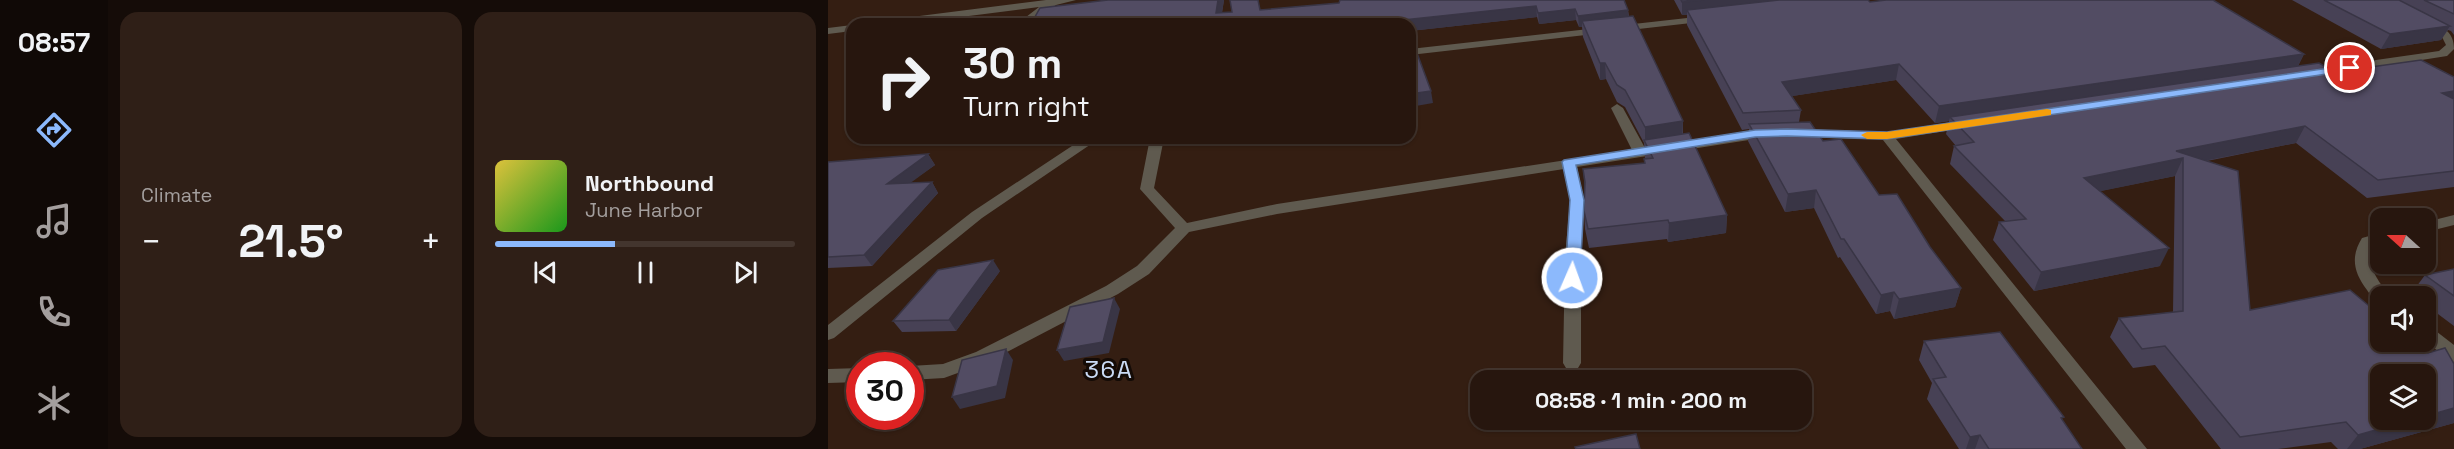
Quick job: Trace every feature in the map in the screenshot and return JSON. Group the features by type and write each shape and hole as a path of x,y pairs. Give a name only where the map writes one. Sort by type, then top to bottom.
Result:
{"street":[{"path":"927,18 1071,0"},
{"path":"1030,18 1053,2"},
{"path":"1416,51 1720,17"},
{"path":"2301,75 2443,54 2452,45 2445,35 2415,19"},
{"path":"828,31 846,29"},
{"path":"1617,108 1640,152"},
{"path":"924,372 944,371 982,357 1112,290 1143,270 1184,228 1278,209 1755,134 1887,136 1982,122"},
{"path":"1887,136 2137,449"},
{"path":"828,334 977,216 1084,144"},
{"path":"1156,144 1147,189 1184,228"},
{"path":"1569,162 1577,200 1573,257 1572,363"},
{"path":"2436,224 2454,220"},
{"path":"2370,240 2367,241 2360,256 2363,272 2373,286"},
{"path":"2436,340 2454,355"},
{"path":"828,376 846,375"}],"building":[{"path":"1108,0 1218,0 1216,13 1232,12 1230,0 1258,0 1260,10 1339,3 1340,0 1624,0 1628,10 1578,16 1575,9 1538,13 1536,6 1416,19 1034,18 1040,8"},
{"path":"1681,0 1704,0 1682,2"},
{"path":"1779,0 1868,0 1870,2 1886,0 2213,0 2304,54 1939,106 1899,64 1782,82 1801,110 1743,113 1687,10"},
{"path":"2324,0 2399,0 2450,26 2390,34"},
{"path":"2424,0 2454,0 2454,14"},
{"path":"1633,16 1683,121 1645,127 1625,90 1617,85 1605,63 1600,63 1582,21"},
{"path":"1416,50 1431,91 1416,93"},
{"path":"2421,60 2454,77 2454,91 2442,93 2454,99 2454,171 2378,180 2305,126 2176,151 2238,171 2250,310 2350,290 2370,307 2370,352 2428,353 2445,348 2454,364 2454,408 2436,413 2436,364 2370,364 2370,430 2376,430 2358,435 2346,422 2240,437 2165,346 2142,349 2119,318 2183,311 2183,158 2084,178 2169,248 2041,272 1999,222 2026,219 1954,146 1974,142 1950,117 2319,63 2335,72"},
{"path":"1810,122 1823,141 1841,139 1879,195 1897,194 1930,247 1961,288 1899,299 1894,292 1881,295 1844,239 1841,239 1816,190 1788,194 1749,124"},
{"path":"1689,133 1727,215 1669,223 1668,220 1588,229 1584,211 1583,169 1645,163 1644,159 1653,158 1644,140"},
{"path":"928,154 887,184 932,182 864,255 828,257 828,162"},
{"path":"993,260 949,320 893,321 938,270"},
{"path":"2454,269 2454,296 2425,275"},
{"path":"1114,298 1103,342 1057,350 1070,307"},
{"path":"2000,332 2064,417 2061,418 2082,449 1989,449 1980,435 1970,437 1933,379 1946,377 1924,341"},
{"path":"1006,349 997,386 952,397 962,360"},
{"path":"1636,434 1640,449 1576,449 1575,447"}],"slow traffic":[{"path":"1867,135 1887,136 2047,112"}],"district":[{"name":"36A","path":"1109,370"}],"route":[{"path":"1572,278 1577,200 1569,162 1755,134 1787,132 1887,136 2350,68"}]}
